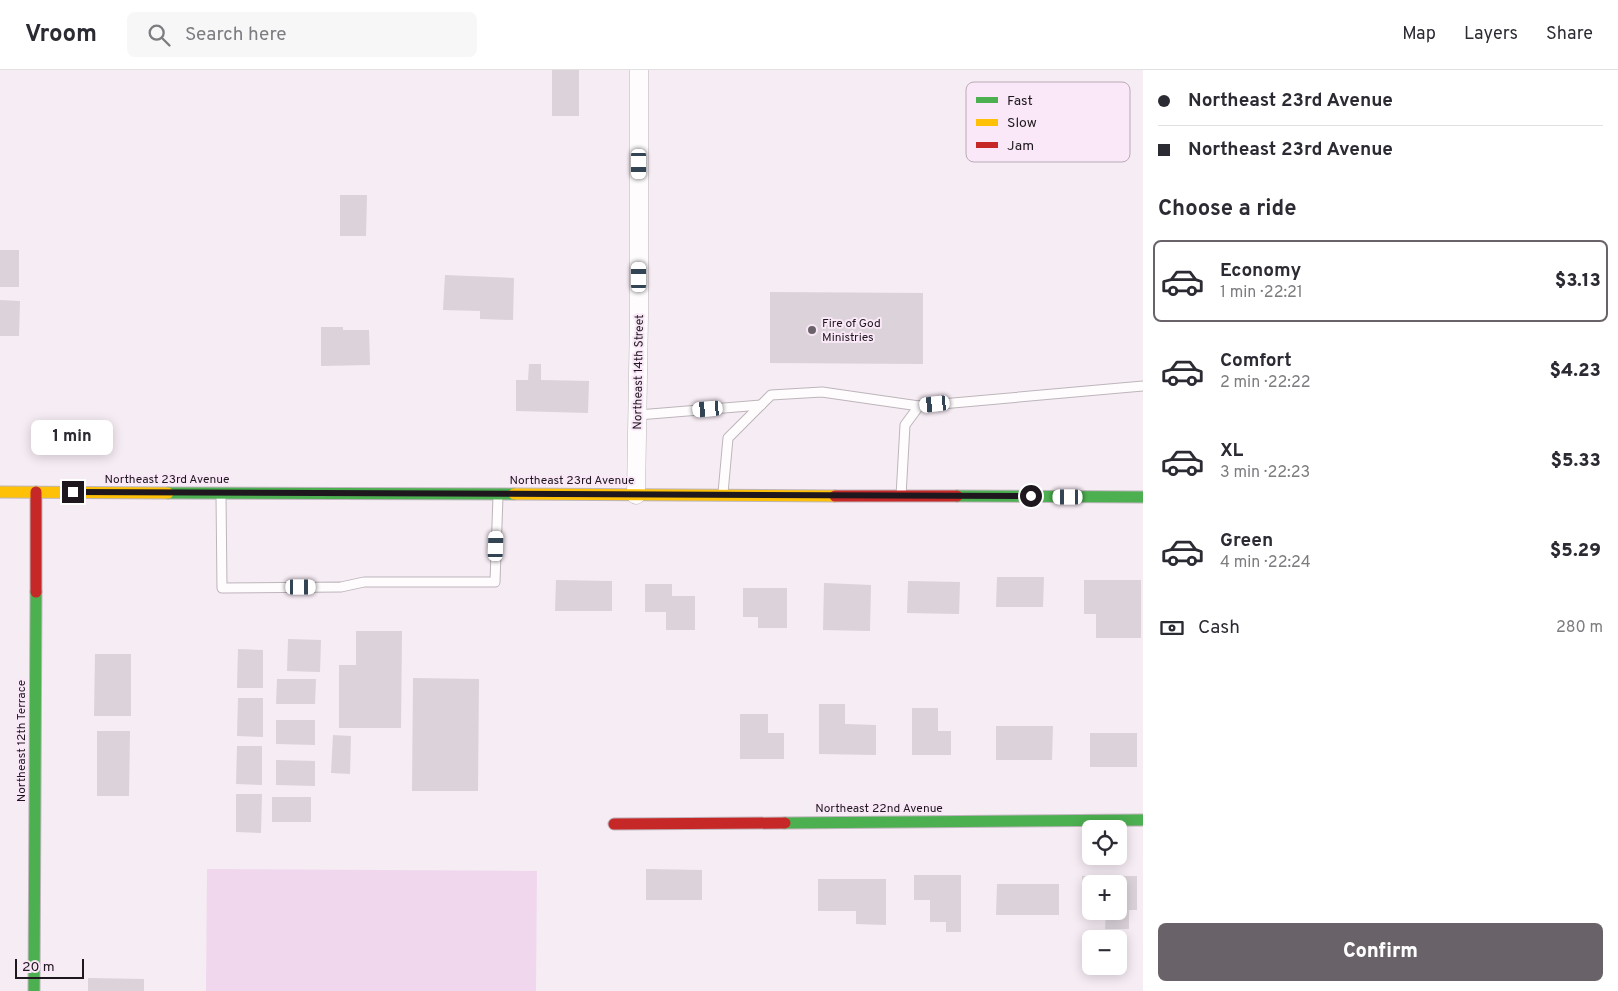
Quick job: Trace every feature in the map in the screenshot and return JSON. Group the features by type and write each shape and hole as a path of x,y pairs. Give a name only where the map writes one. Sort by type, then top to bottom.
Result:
{"main road":[{"name":"Northeast 23rd Avenue","path":"0,492 1143,497"},
{"name":"Northeast 12th Terrace","path":"34,991 36,492"},
{"name":"Northeast 22nd Avenue","path":"614,824 1143,820"}],"street":[{"name":"Northeast 14th Street","path":"636,494 639,315 639,70"}],"lane":[{"path":"723,495 728,438 771,395 822,392 919,406 1143,386"},
{"path":"638,415 761,404"},
{"path":"901,496 905,425 919,406"},
{"path":"221,493 222,588 341,587 364,582 495,582 498,494"}],"shaded area":[{"path":"207,869 537,871 536,991 206,991"}],"building":[{"path":"552,70 579,70 579,116 552,116"},
{"path":"340,195 367,195 366,236 340,236"},
{"path":"0,250 19,250 19,287 0,287"},
{"path":"445,275 514,278 513,320 480,319 480,311 443,310"},
{"path":"770,292 923,293 923,364 770,363"},
{"path":"0,300 20,301 19,336 0,336"},
{"path":"321,327 343,327 343,330 369,330 370,365 321,366"},
{"path":"529,364 541,364 541,380 589,381 588,413 516,411 516,380 528,380"},
{"path":"997,577 1044,577 1043,607 996,607"},
{"path":"556,580 612,581 612,611 555,611"},
{"path":"1084,580 1141,580 1141,638 1096,638 1096,614 1084,614"},
{"path":"908,581 960,582 959,614 907,613"},
{"path":"824,583 871,585 870,631 823,630"},
{"path":"645,584 672,584 672,596 695,596 695,630 666,630 666,612 645,612"},
{"path":"743,588 787,588 787,628 758,628 758,617 743,617"},
{"path":"356,631 402,631 401,728 339,728 339,665 356,665"},
{"path":"288,639 321,640 320,672 287,671"},
{"path":"238,649 263,650 263,688 237,688"},
{"path":"95,654 131,654 131,716 94,716"},
{"path":"413,678 479,679 478,791 412,791"},
{"path":"277,679 316,679 315,704 276,704"},
{"path":"238,698 263,698 263,737 237,736"},
{"path":"819,704 845,704 845,724 876,725 876,755 819,754"},
{"path":"912,708 938,708 938,731 951,731 951,755 912,755"},
{"path":"740,714 768,714 768,733 784,733 784,759 740,759"},
{"path":"276,720 315,720 315,745 276,744"},
{"path":"996,726 1053,726 1052,760 996,760"},
{"path":"97,731 130,731 129,796 97,796"},
{"path":"1090,733 1137,733 1137,767 1090,767"},
{"path":"333,735 351,736 350,774 331,773"},
{"path":"237,746 262,746 262,785 236,784"},
{"path":"276,760 315,761 315,786 276,785"},
{"path":"236,794 262,794 261,833 236,832"},
{"path":"272,797 311,797 311,822 272,822"},
{"path":"646,869 702,870 702,900 646,900"},
{"path":"914,875 961,875 961,932 946,932 946,922 930,922 930,900 914,900"},
{"path":"1127,876 1137,876 1137,910 1129,910 1129,929 1105,929 1106,920 1127,920"},
{"path":"818,879 886,879 886,925 856,924 856,911 818,911"},
{"path":"997,884 1059,884 1059,915 996,915"},
{"path":"88,978 144,979 144,991 88,991"}],"traffic: fast":[{"path":"168,493 514,494"},
{"path":"957,496 1143,497"},
{"path":"34,991 36,592"},
{"path":"785,823 1143,820"}],"traffic: slow":[{"path":"0,492 168,493"},
{"path":"514,494 835,496"}],"traffic: jam":[{"path":"36,492 36,592"},
{"path":"835,496 957,496"},
{"path":"614,824 785,823"}],"place":[{"name":"Fire of God Ministries","path":"812,330"}],"route":[{"path":"73,492 1031,496"}]}
